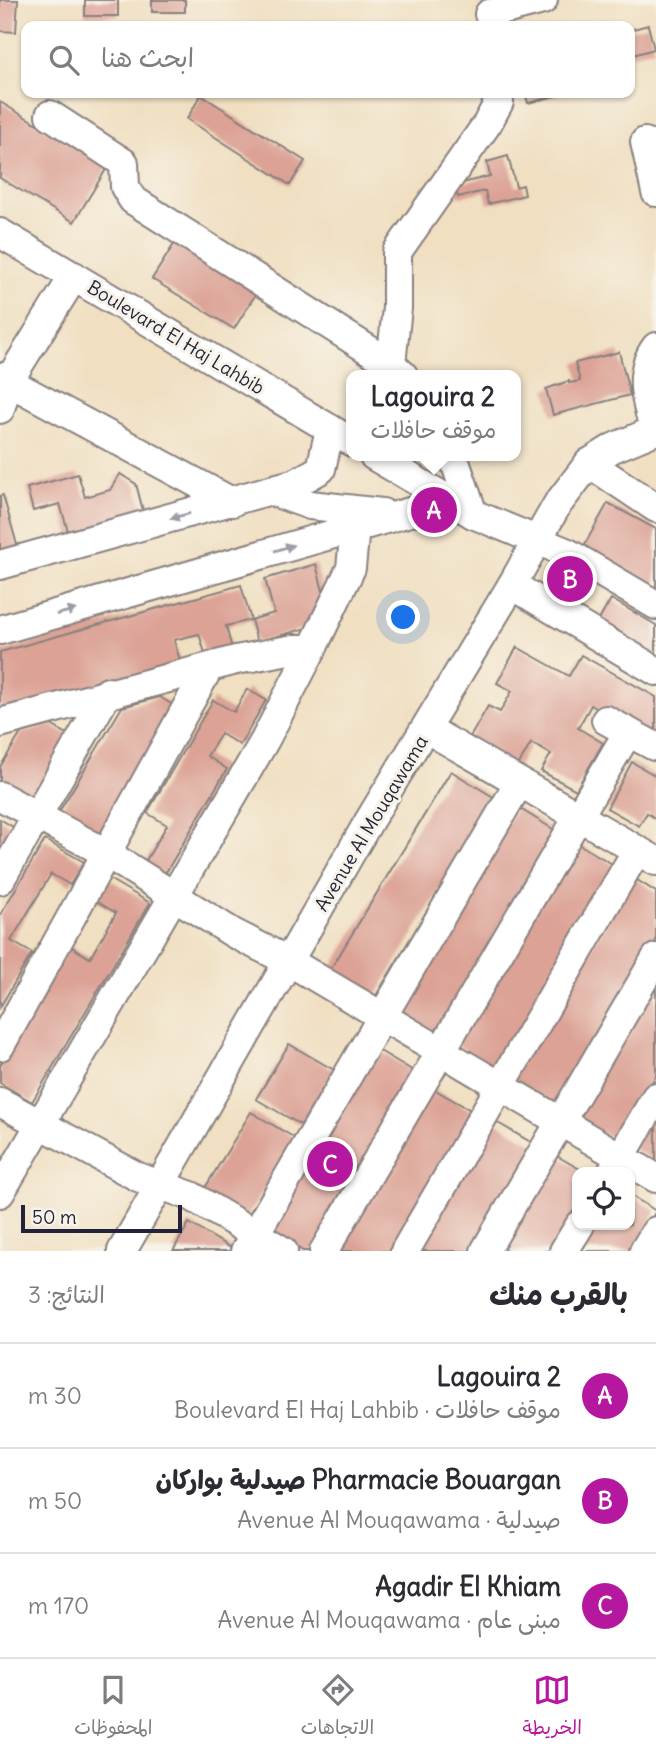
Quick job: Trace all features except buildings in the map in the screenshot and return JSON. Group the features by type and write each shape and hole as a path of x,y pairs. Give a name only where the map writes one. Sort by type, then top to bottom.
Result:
{"street":[{"path":"489,14 543,0"},
{"path":"397,370 397,252 487,124 499,98"},
{"path":"50,115 124,163 127,176 125,187 133,200 397,370"},
{"path":"645,142 656,192"},
{"name":"Boulevard El Haj Lahbib","path":"0,233 341,436"},
{"path":"0,409 4,379 74,276"},
{"path":"655,430 645,391 646,364 656,347"},
{"path":"4,379 232,502"},
{"name":"Avenue Al Mouqawama","path":"122,1251 369,821 427,729 536,539 569,487 589,463 612,448 655,430"},
{"path":"0,565 296,483 321,469 341,436"},
{"path":"382,461 461,508 568,553 656,605"},
{"path":"454,461 461,508"},
{"path":"589,463 656,508"},
{"path":"271,491 328,509 399,514 461,508"},
{"path":"0,630 399,514"},
{"path":"0,1193 265,740 351,568 355,527"},
{"path":"512,585 656,671"},
{"path":"0,723 108,692 271,653 312,649"},
{"path":"0,1046 208,668"},
{"path":"0,880 108,692"},
{"path":"324,1251 580,816 617,726 654,746"},
{"path":"405,1251 502,1086 646,856 427,729"},
{"path":"249,1243 519,783"},
{"path":"0,796 106,853 233,933 290,962 562,1121 617,1164 656,1178"},
{"path":"485,1251 656,958"},
{"path":"617,1164 656,1097"},
{"path":"0,1102 160,1187 191,1196 249,1243 283,1251"},
{"path":"564,1251 577,1230"},
{"path":"644,1251 656,1231"}],"place":[{"name":"Lagouira 2","path":"434,510"},
{"name":"Pharmacie Bouargan صيدلية بواركان","path":"570,579"},
{"name":"Agadir El Khiam","path":"330,1164"}]}
